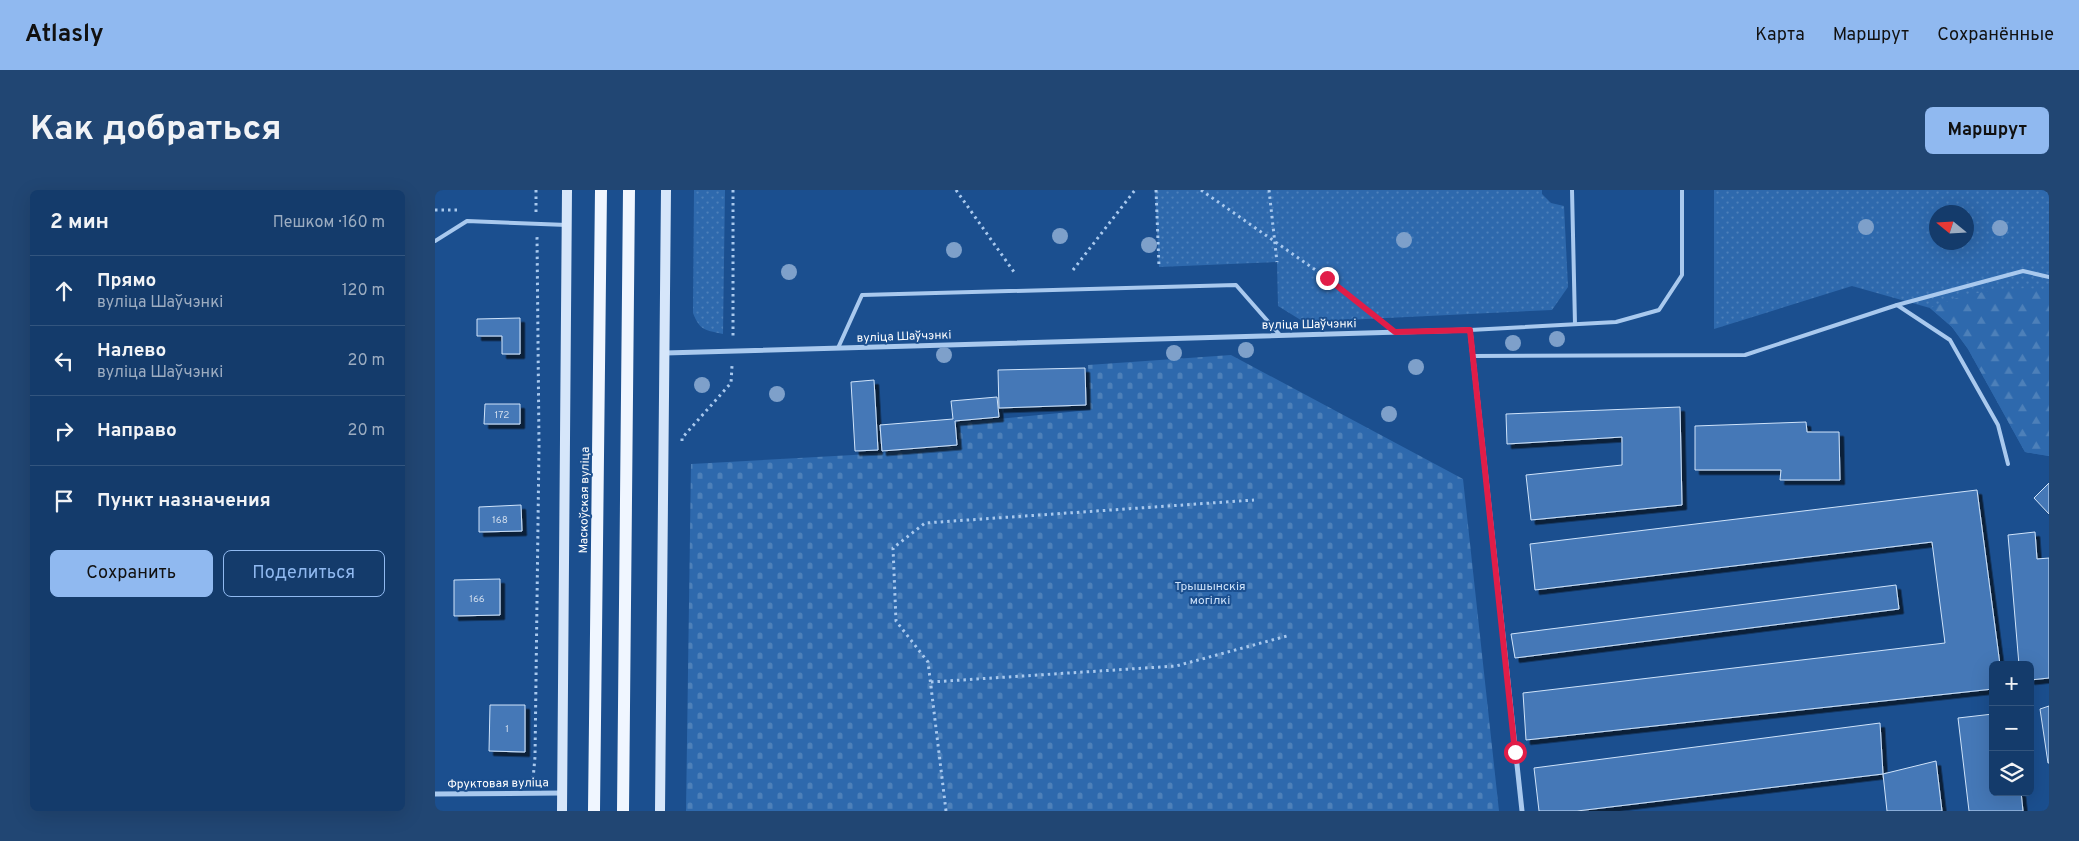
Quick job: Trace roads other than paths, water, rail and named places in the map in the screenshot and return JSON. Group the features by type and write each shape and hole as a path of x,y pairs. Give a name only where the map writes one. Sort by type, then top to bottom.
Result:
{"main road":[{"name":"Маскоўская вуліца","path":"594,811 601,190"},
{"path":"623,811 629,190"}],"street":[{"name":"Маскоўская вуліца","path":"562,811 567,190"},
{"path":"660,811 666,190"},
{"path":"1470,330 1522,811"},
{"name":"вуліца Шаўчэнкі","path":"664,353 1470,330"},
{"name":"Фруктовая вуліца","path":"435,794 562,793"}],"lane":[{"path":"1572,190 1575,324"},
{"path":"1470,330 1616,322 1659,310 1682,276 1682,190"},
{"path":"435,241 467,221 567,225"},
{"path":"1473,356 1745,355 1897,305 2023,271 2049,277"},
{"path":"838,348 862,295 1236,286 1280,335"},
{"path":"1897,305 1950,340 1998,425 2008,464"}],"park label":[{"name":"Трышынскія могілкі","path":"1210,593"}]}
